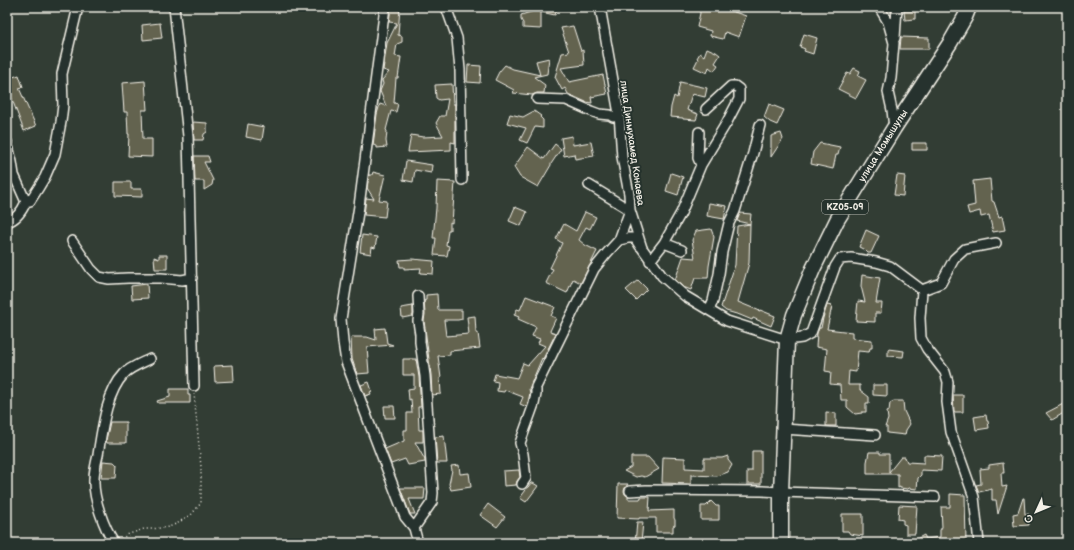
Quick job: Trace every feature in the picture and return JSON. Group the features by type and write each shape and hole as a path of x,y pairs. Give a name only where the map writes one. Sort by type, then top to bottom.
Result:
{"main road":[{"name":"улица Момышулы","path":"783,429 787,340 794,315 813,269 837,220 894,128 950,43 969,7"},
{"name":"KZ05-09","path":"781,543 783,429"}],"street":[{"path":"7,222 20,213 26,202 30,201 50,166 54,154 63,105 62,74 64,61 78,7"},
{"path":"174,7 188,136 194,386"},
{"path":"385,7 359,206 340,319 346,362 405,516 414,528 418,543"},
{"path":"446,7 457,38 460,70 462,180"},
{"name":"лица Динмухамед Конаева","path":"600,7 619,114 622,157 629,194 630,210 642,248 662,276 685,296 727,321 787,340"},
{"path":"879,7 888,22 894,44"},
{"path":"894,128 888,92 891,78 897,7"},
{"path":"650,261 664,243 681,213 701,165 739,99 739,89 735,86 731,86 706,109"},
{"path":"537,99 566,100 599,114 610,115 613,117 619,114"},
{"path":"709,310 713,301 729,223 735,211 760,125"},
{"path":"699,132 698,158 701,165"},
{"path":"7,142 14,175 26,202"},
{"path":"522,484 526,478 520,443 534,404 536,387 594,269 607,252 619,240 630,210 589,185"},
{"path":"619,240 635,238 642,248"},
{"path":"72,241 92,270 99,277 109,279 148,278 182,280 192,278"},
{"path":"664,243 682,250"},
{"path":"922,290 940,283 954,259 965,249 996,243"},
{"path":"787,340 802,338 811,333 835,267 840,259 851,258 890,266 922,290"},
{"path":"922,290 920,318 921,338 927,349 945,372 948,382 947,402 951,432 974,497 979,543"},
{"path":"414,528 432,502 433,493 425,376 418,321 420,314 418,296"},
{"path":"115,543 109,536 101,517 95,494 94,479 105,412 115,386 125,373 150,359"},
{"path":"783,429 875,436"},
{"path":"630,491 746,490 935,497"}],"path":[{"path":"115,543 129,534 144,529 152,529 178,523 191,515 202,503 201,467 194,386"}],"building":[{"path":"391,7 400,7 398,35 402,36 402,42 397,44 395,56 401,57 398,78 396,78 394,103 398,104 396,112 391,111 386,130 387,147 377,148 377,146 373,145 377,114 380,104 386,106 380,91 383,84 382,80 389,72 383,70 387,43 397,23 389,22"},
{"path":"547,7 557,8 555,15 541,12 541,29 523,28 521,15"},
{"path":"699,7 726,7 726,9 746,16 739,37 725,32 723,39 710,36 711,31 697,27 700,13"},
{"path":"904,11 915,11 915,19 905,20"},
{"path":"160,23 162,38 143,40 142,25"},
{"path":"573,26 581,51 583,50 584,65 561,68 569,82 603,75 607,94 591,97 592,103 568,94 565,88 562,90 555,77 562,53 569,52 561,28"},
{"path":"804,34 817,38 813,54 804,51 805,49 800,47"},
{"path":"901,37 929,38 929,49 900,49"},
{"path":"707,48 720,55 715,63 718,65 714,71 709,67 707,73 694,67 700,53 704,56"},
{"path":"549,58 547,74 534,77 545,85 544,93 532,95 513,93 514,90 495,80 505,65 513,69 540,75 536,61"},
{"path":"468,65 481,66 480,83 467,82"},
{"path":"854,68 860,71 858,76 866,80 856,98 838,89 847,73 850,74"},
{"path":"19,75 23,87 19,88 36,126 24,131 7,86 7,79"},
{"path":"145,81 147,110 142,110 143,139 152,139 152,157 128,156 129,134 127,112 124,112 122,83"},
{"path":"680,82 707,88 705,97 692,94 687,110 698,114 696,120 670,117 674,96 677,98"},
{"path":"452,84 453,104 455,104 455,143 451,142 451,150 408,152 411,135 423,137 443,136 436,123 440,116 445,116 448,99 439,100 436,98 435,85"},
{"path":"769,104 784,110 777,125 764,117"},
{"path":"534,111 541,116 540,117 543,120 543,128 535,127 527,143 520,140 526,128 507,123 510,114 523,117"},
{"path":"193,122 207,123 207,132 204,134 203,140 194,140"},
{"path":"248,124 264,127 262,140 246,137"},
{"path":"781,133 783,139 771,157 771,136"},
{"path":"572,136 573,145 591,142 594,156 575,159 574,154 564,156 561,138"},
{"path":"820,143 840,147 838,155 836,155 833,169 811,164 813,152"},
{"path":"912,143 927,143 927,150 912,150"},
{"path":"555,144 561,149 538,187 520,177 514,167 528,147 544,159"},
{"path":"194,156 208,156 210,162 204,162 213,180 212,185 204,190 204,181 195,181"},
{"path":"406,161 432,165 431,173 415,170 413,182 403,180"},
{"path":"373,172 385,175 379,200 387,201 385,217 364,215 366,198 374,199 367,188 369,175 372,175"},
{"path":"671,173 683,177 678,195 666,191"},
{"path":"897,175 905,176 903,196 894,195"},
{"path":"990,179 992,201 994,202 999,217 1002,216 1005,230 993,232 989,215 981,217 980,211 969,214 967,207 975,205 973,181"},
{"path":"437,181 455,182 452,223 450,222 450,230 448,230 446,245 449,246 447,256 434,255 436,238 433,238"},
{"path":"115,182 131,182 131,189 142,189 142,197 115,196"},
{"path":"709,203 727,206 724,219 707,216"},
{"path":"515,207 527,212 521,226 509,221"},
{"path":"585,212 596,217 590,229 586,227 579,240 597,251 581,283 573,279 567,293 546,283 553,269 550,268 562,243 556,239 564,224 576,231"},
{"path":"740,213 751,214 750,224 737,221"},
{"path":"750,224 749,263 738,302 775,316 771,326 753,318 752,320 726,311 721,307 735,265 737,226"},
{"path":"711,229 714,237 708,278 695,278 691,290 683,287 675,280 683,257 695,258 692,240 696,231"},
{"path":"866,230 879,236 871,253 868,253 859,247"},
{"path":"362,235 377,237 375,248 372,247 371,254 360,252"},
{"path":"159,255 167,255 167,269 155,269 154,257 159,259"},
{"path":"412,259 434,261 433,274 420,273 421,268 404,269 404,267 400,267 399,260"},
{"path":"862,275 880,278 876,303 882,303 881,313 875,313 875,322 856,321 858,301 865,302 861,286"},
{"path":"638,280 647,289 636,300 626,290"},
{"path":"147,284 148,298 132,299 131,286"},
{"path":"437,294 438,310 462,310 462,319 444,320 446,336 469,334 467,317 475,316 476,333 478,333 480,348 450,351 450,355 438,356 441,378 441,394 432,395 424,321 424,301 426,300 426,295"},
{"path":"526,296 555,307 551,316 556,318 550,331 556,333 543,359 542,358 529,389 530,393 527,407 520,404 523,397 505,390 504,392 497,391 498,382 493,381 495,374 517,378 523,363 528,365 545,346 538,343 540,339 532,336 536,327 518,319 519,317 514,315 517,309 520,310"},
{"path":"827,305 832,306 827,329 852,332 852,338 872,340 872,348 870,348 869,352 858,351 856,372 849,371 848,385 860,385 860,390 869,397 869,403 866,403 866,412 855,414 847,407 847,400 841,400 840,385 830,384 831,372 825,371 827,349 816,347 817,333 819,328 821,328"},
{"path":"413,306 413,316 402,318 401,308"},
{"path":"385,328 387,343 393,345 367,347 369,373 357,374 352,359 351,337 367,337 376,340 375,329"},
{"path":"888,349 904,351 903,357 888,356"},
{"path":"403,359 416,359 421,407 418,407 419,430 423,430 423,442 415,442 425,460 425,462 408,465 405,459 391,464 385,449 404,441 404,430 407,430 407,413 412,413 411,399 409,400 408,389 414,388 414,375 403,375"},
{"path":"233,365 234,381 215,382 214,366"},
{"path":"369,382 372,391 370,392 371,394 365,396 361,385"},
{"path":"873,385 887,385 887,396 873,395"},
{"path":"170,389 188,389 190,403 158,403 157,401 170,397"},
{"path":"953,395 963,395 963,412 954,412"},
{"path":"894,401 903,401 904,411 910,424 905,435 887,433 887,427 885,427 888,419 887,412 889,411 890,403"},
{"path":"1067,402 1067,411 1052,420 1046,413"},
{"path":"384,406 394,406 395,418 385,418"},
{"path":"826,412 836,413 836,426 826,426"},
{"path":"986,415 989,428 976,430 974,417"},
{"path":"110,422 126,422 126,443 107,443 106,440"},
{"path":"444,436 447,463 437,463 435,437"},
{"path":"752,451 761,451 761,484 747,484 747,471 752,471"},
{"path":"869,452 889,454 889,472 901,457 905,457 907,462 924,463 924,455 942,456 941,471 921,470 921,475 918,478 917,489 898,488 898,474 867,474"},
{"path":"728,456 728,460 732,465 728,472 717,476 691,475 691,484 662,483 663,457 685,458 685,468 704,469 704,458 722,458"},
{"path":"631,457 648,457 659,469 645,477 636,477 624,471 631,467"},
{"path":"103,461 114,462 117,465 116,478 101,478"},
{"path":"1003,463 1004,473 1001,473 1002,487 1007,486 998,514 996,500 992,500 992,489 979,492 976,485 981,484 980,469 989,468 989,465"},
{"path":"459,465 460,474 469,473 471,487 451,490 449,484 452,470 451,466"},
{"path":"519,470 520,477 516,485 504,486 503,471"},
{"path":"531,483 538,486 526,502 520,498"},
{"path":"618,484 628,484 624,491 628,496 628,499 650,497 649,511 674,510 675,525 673,526 673,532 656,532 656,518 617,518"},
{"path":"400,488 425,488 424,499 409,499 415,514 410,514"},
{"path":"950,494 965,495 966,543 909,543 924,535 926,539 940,537 940,530 942,527 941,507 950,507"},
{"path":"1023,498 1025,514 1029,514 1029,525 1014,526 1013,514 1018,513"},
{"path":"711,501 716,506 719,506 719,520 701,520 701,506 706,506"},
{"path":"488,504 505,517 497,527 480,515"},
{"path":"899,505 917,506 915,534 906,534 906,525 903,524 903,520 898,519"},
{"path":"842,514 863,514 863,536 850,534 848,531 842,531"},
{"path":"637,522 643,522 641,543 635,543"}]}
